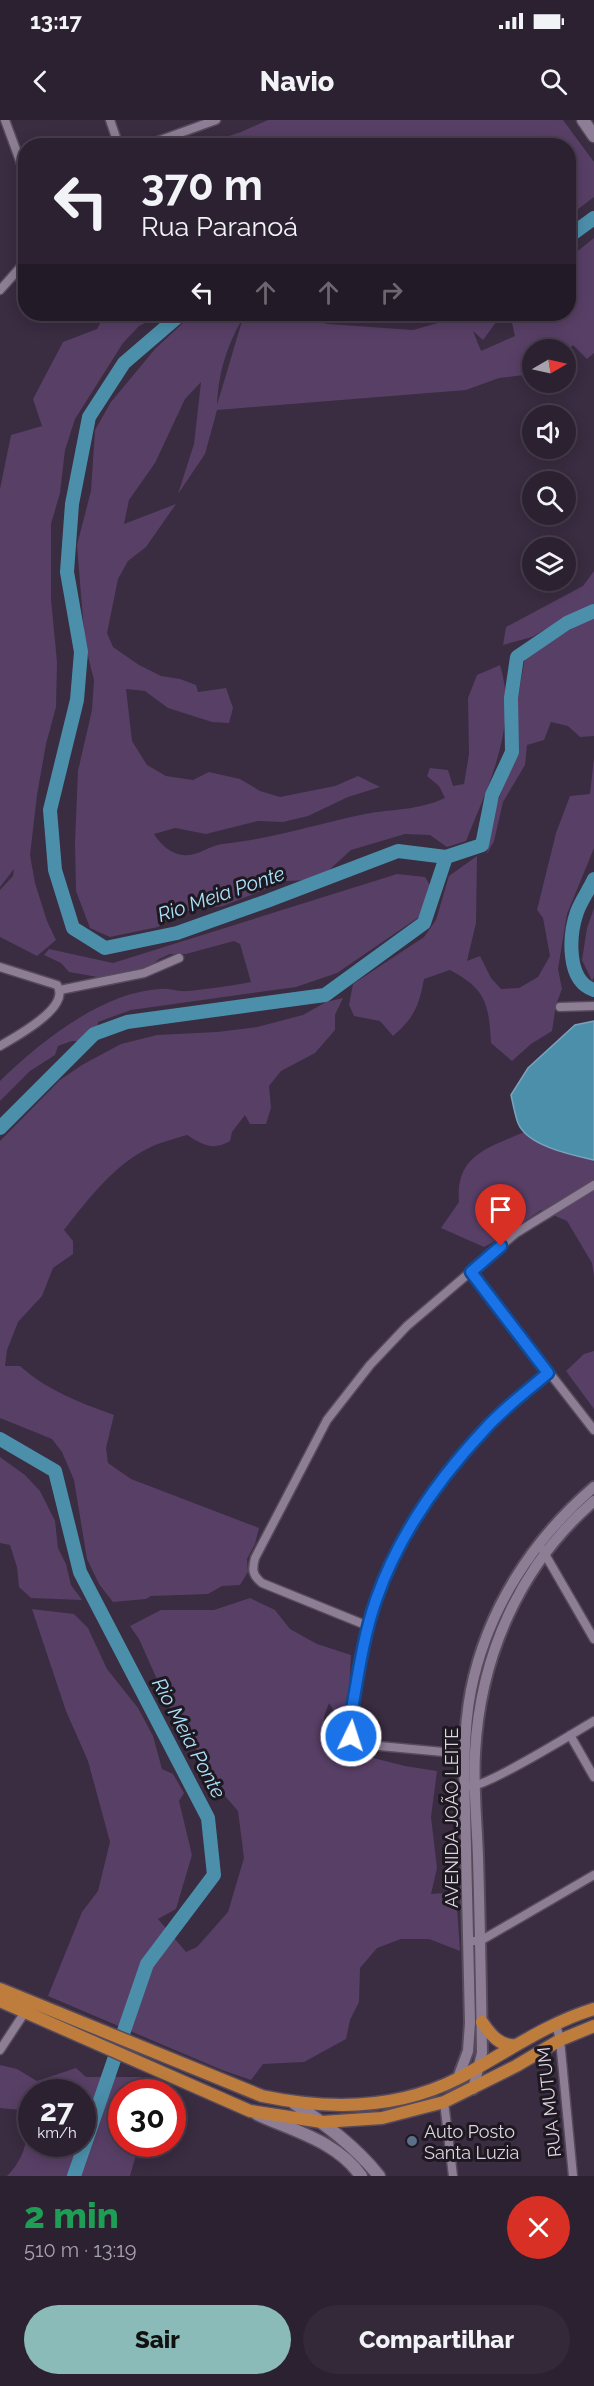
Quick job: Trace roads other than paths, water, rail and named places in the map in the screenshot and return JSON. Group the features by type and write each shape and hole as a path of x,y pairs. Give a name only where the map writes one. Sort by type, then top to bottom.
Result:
{"main road":[{"path":"583,120 594,135"},
{"path":"0,1989 262,2096 294,2103 328,2106 369,2104 405,2098 458,2078 556,2024 594,2009"},
{"path":"0,2001 322,2143 340,2153 361,2176"},
{"path":"482,2022 498,2041 510,2046 517,2044"},
{"path":"250,2111 322,2122 382,2118 444,2102 473,2089 560,2040 594,2026"},
{"path":"294,2103 322,2122 362,2156 379,2176"}],"street":[{"path":"5,120 18,155"},
{"path":"110,120 116,138"},
{"path":"166,138 216,120"},
{"path":"2,285 18,269"},
{"path":"60,990 144,973 179,958"},
{"path":"0,967 50,982 57,985 60,990 60,995 52,1008 37,1023 0,1046"},
{"path":"560,1007 594,1006"},
{"path":"368,1626 262,1583 252,1570 255,1558 327,1420 358,1379 407,1326 516,1233 594,1185"},
{"path":"471,1272 594,1430"},
{"path":"465,1754 358,1744 351,1736 349,1726 368,1626 376,1599 403,1540 437,1485 487,1426 548,1373"},
{"name":"AVENIDA JOÃO LEITE","path":"458,2078 468,2051 469,2032 470,1786 477,1725 489,1664 514,1602 552,1526 594,1487"},
{"name":"AVENIDA JOÃO LEITE","path":"473,2089 481,2065 482,2022 480,1941 470,1786 465,1754 471,1691 493,1620 505,1595 541,1548 561,1533 594,1501"},
{"path":"541,1548 594,1639"},
{"path":"470,1786 594,1721"},
{"path":"570,1735 594,1777"},
{"path":"468,1941 480,1941 594,1875"},
{"path":"0,2050 25,2012"},
{"name":"RUA MUTUM","path":"556,2024 560,2040 573,2176"},
{"path":"444,2102 453,2176"}],"water":[{"path":"594,1021 594,1160 551,1148 531,1138 518,1123 511,1095 528,1068 575,1025"}],"waterway":[{"name":"Rio Meia Ponte","path":"576,231 594,218"},
{"name":"Rio Meia Ponte","path":"173,321 124,363 89,417 72,504 67,572 81,652 77,700 50,810 55,870 73,928 105,948 177,933 398,851 446,857 482,845 492,795 512,752 511,698 517,657 567,623 594,611"},
{"name":"Rio Meia Ponte","path":"0,1128 94,1034 127,1022 325,995 424,923 446,857"},
{"path":"594,879 577,912 571,944 574,967 578,977 594,990"},
{"name":"Rio Meia Ponte","path":"0,1439 55,1471 80,1572 208,1818 214,1875 147,1964 74,2176"}],"place":[{"name":"Auto Posto Santa Luzia","path":"412,2141"}]}
